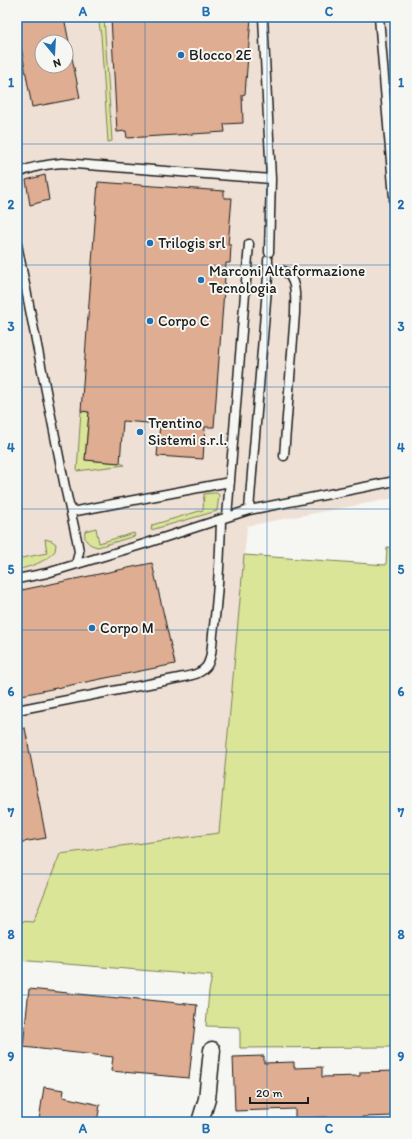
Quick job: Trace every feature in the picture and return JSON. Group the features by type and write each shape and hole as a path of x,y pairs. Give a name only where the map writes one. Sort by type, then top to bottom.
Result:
{"street":[{"path":"200,1122 207,1099 212,1050"}],"lane":[{"path":"249,510 268,270 271,179 263,17"},
{"path":"379,17 395,210"},
{"path":"17,174 24,170 62,163 271,179"},
{"path":"17,244 79,552 76,564"},
{"path":"17,710 184,677 198,673 207,666 211,654 216,613 220,553 230,482 249,244"},
{"path":"268,270 284,271 294,284 295,294 295,313 284,456"},
{"path":"17,579 47,573 249,510 395,480"},
{"path":"71,512 230,482"}],"shaded area":[{"path":"17,17 395,17 395,498 247,526 219,833 212,976 17,960"}],"green space":[{"path":"98,17 104,17 112,141 108,142 101,35"},
{"path":"81,411 89,412 85,460 120,463 125,465 77,471"},
{"path":"217,493 219,495 217,511 151,530 152,525 203,510 204,494"},
{"path":"96,528 99,543 134,533 135,536 98,547 89,544 85,537 85,531"},
{"path":"45,539 56,544 55,551 42,561 17,570 17,559 47,553"},
{"path":"387,547 395,548 395,1047 240,1048 240,1027 206,1026 212,976 17,960 17,921 33,922 60,854 219,833 244,555 386,565"}],"building":[{"path":"17,17 64,17 67,34 34,34 34,74 74,74 74,68 80,98 32,107 17,25"},
{"name":"Blocco 2E","path":"111,17 251,17 245,94 242,95 243,123 224,124 225,132 127,138 126,131 117,132"},
{"path":"45,175 49,200 30,205 26,180"},
{"name":"Corpo C","path":"98,182 224,191 224,198 232,198 228,245 231,245 230,263 226,263 214,427 205,427 203,459 157,456 160,424 123,421 120,463 85,460 89,412 81,411"},
{"name":"Corpo M","path":"152,563 175,664 17,696 17,591"},
{"path":"25,728 46,838 17,843 17,729"},
{"path":"29,989 197,1005 189,1078 111,1071 113,1057 23,1047"},
{"path":"264,1056 264,1063 294,1062 294,1068 322,1067 322,1077 360,1076 360,1072 395,1071 395,1116 362,1117 362,1122 327,1122 327,1117 295,1118 295,1109 235,1111 233,1057"},
{"path":"44,1087 64,1090 63,1097 100,1105 97,1122 55,1122 39,1120"}],"place":[{"name":"Blocco 2E","path":"181,55"},
{"name":"Trilogis srl","path":"150,243"},
{"name":"Marconi Altaformazione Tecnologia","path":"201,280"},
{"name":"Corpo C","path":"150,321"},
{"name":"Trentino Sistemi s.r.l.","path":"140,432"},
{"name":"Corpo M","path":"92,628"}]}
